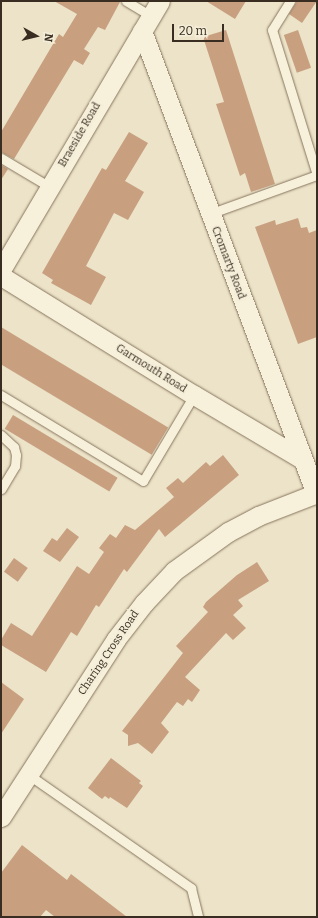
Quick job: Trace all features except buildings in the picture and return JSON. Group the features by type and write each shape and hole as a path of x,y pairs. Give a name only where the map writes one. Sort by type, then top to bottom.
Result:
{"street":[{"name":"Braeside Road","path":"1,270 151,16"},
{"name":"Cromarty Road","path":"151,16 210,214 316,493"},
{"name":"Garmouth Road","path":"1,276 194,396 302,459"},
{"name":"Charing Cross Road","path":"1,817 116,639 144,602 174,571 228,532 258,516 316,493"}],"lane":[{"path":"126,1 151,16"},
{"path":"210,214 317,175 272,30 290,1"},
{"path":"1,158 50,187"},
{"path":"1,395 143,481 194,396"},
{"path":"1,435 14,447 16,455 15,466 1,489"},
{"path":"29,775 191,888 198,917"}]}
